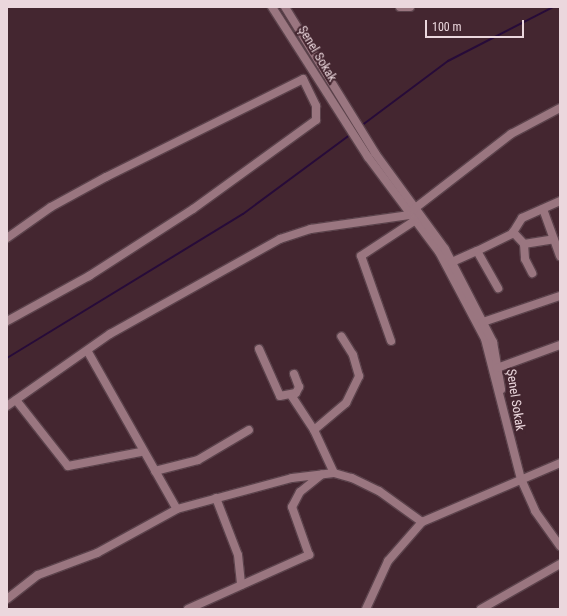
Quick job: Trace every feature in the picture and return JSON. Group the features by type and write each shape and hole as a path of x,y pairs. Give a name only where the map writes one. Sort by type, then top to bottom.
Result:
{"street":[{"name":"Şenel Sokak","path":"272,7 339,114 371,155 439,252 485,339 509,439"},
{"name":"Şenel Sokak","path":"284,7 347,110 371,155"},
{"path":"400,7 410,7"},
{"path":"7,238 51,207 106,177 303,80 316,106 316,120 193,209 89,276 7,321"},
{"path":"391,341 361,256 511,134 560,108"},
{"path":"452,262 513,232 522,218 560,201"},
{"path":"543,209 560,256"},
{"name":"Şenel Sokak","path":"412,215 452,262 493,342 509,439"},
{"path":"7,406 88,352 110,334 280,239 311,229 412,215"},
{"path":"513,232 524,244 525,259 532,273"},
{"path":"524,244 554,239"},
{"path":"477,251 498,288"},
{"path":"483,322 560,296"},
{"path":"314,430 346,403 359,376 354,356 341,336"},
{"path":"497,368 560,345"},
{"path":"259,349 280,396 291,394 299,387 294,374"},
{"path":"88,352 141,452 177,509"},
{"path":"291,394 314,430 334,473"},
{"path":"16,400 68,466 141,452"},
{"path":"155,472 198,460 249,430"},
{"path":"509,439 521,479 535,511 560,546"},
{"path":"366,609 388,561 422,522 560,463"},
{"path":"7,599 38,575 97,553 177,509 292,478 334,473 379,491 422,522"},
{"path":"188,609 309,555 292,507 300,492 322,474"},
{"path":"216,498 238,555 241,585"},
{"path":"481,609 560,564"}],"waterway":[{"path":"361,126 448,61 553,7"},
{"path":"7,358 243,214 351,134"}]}
